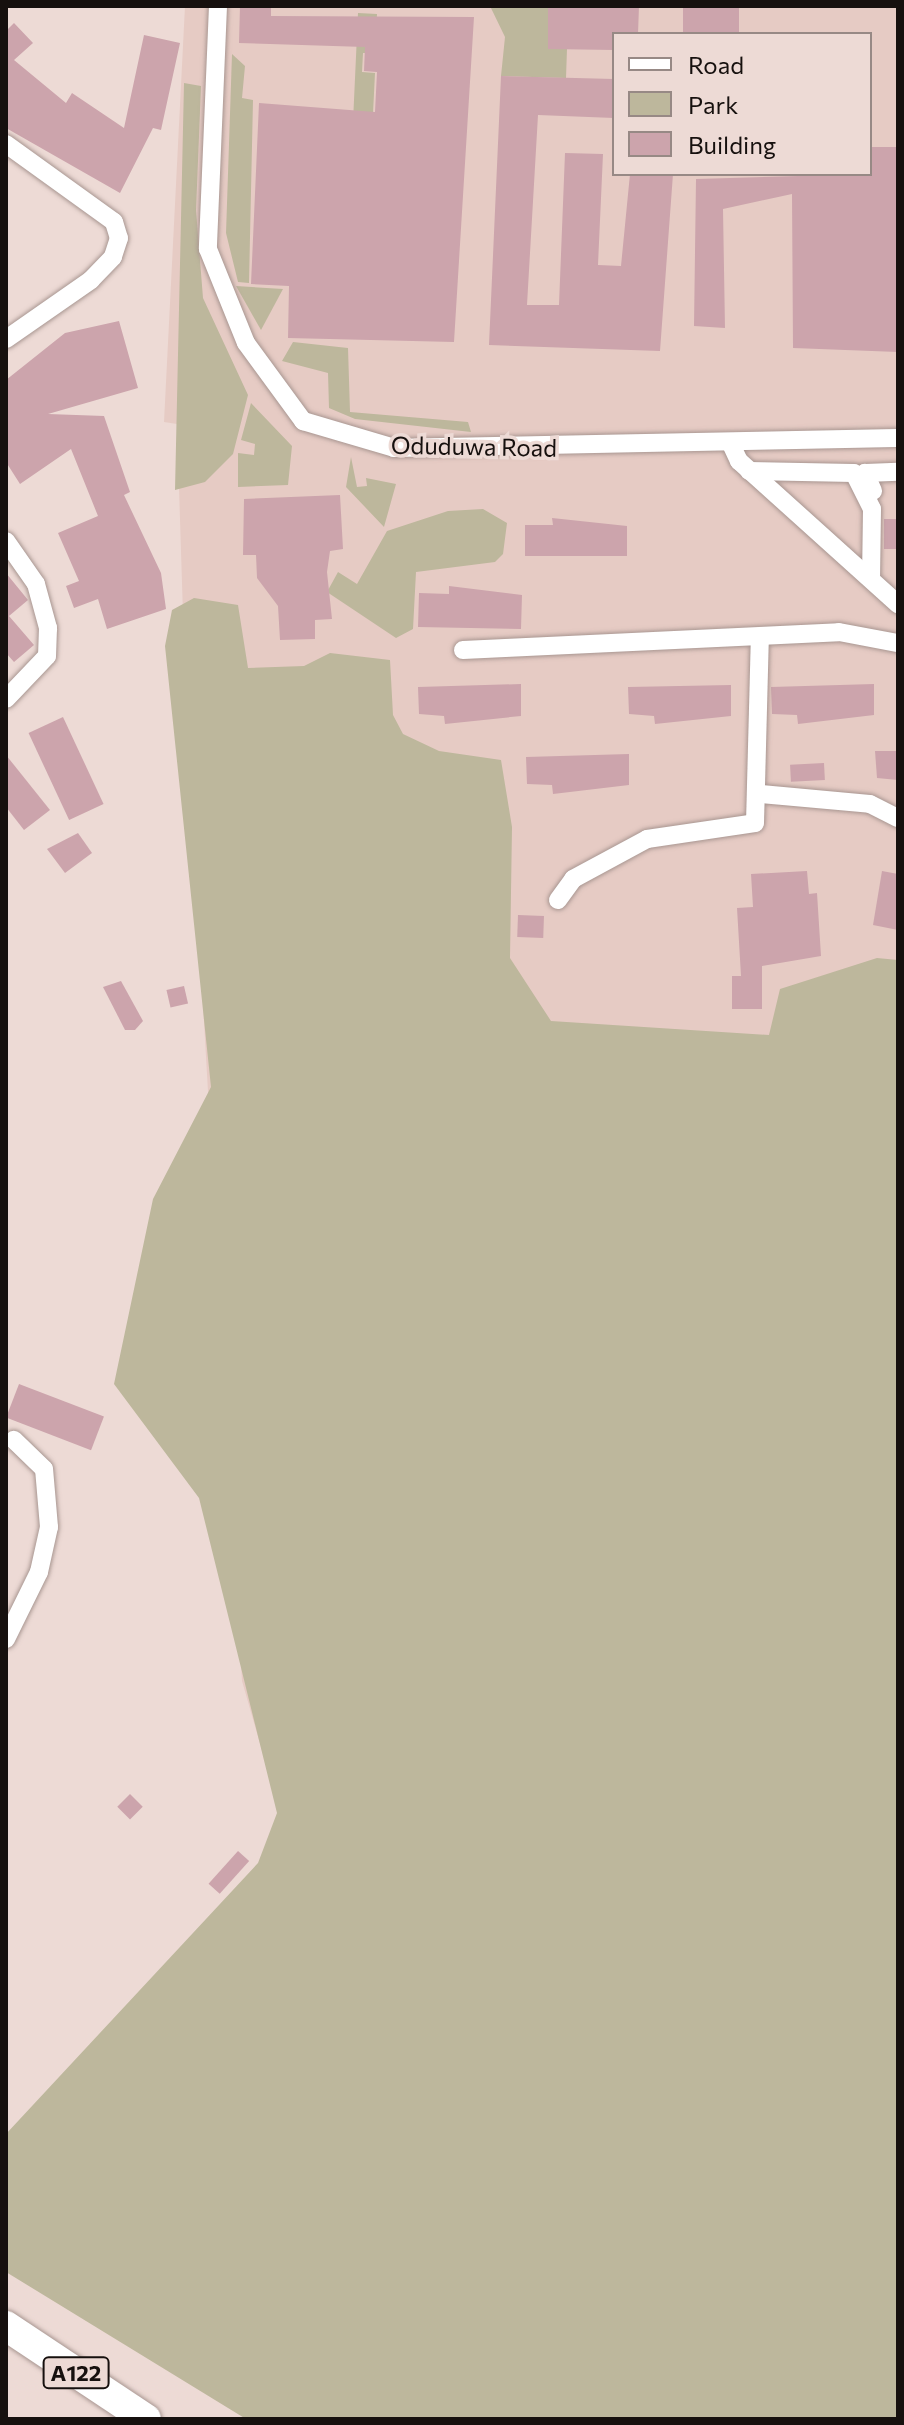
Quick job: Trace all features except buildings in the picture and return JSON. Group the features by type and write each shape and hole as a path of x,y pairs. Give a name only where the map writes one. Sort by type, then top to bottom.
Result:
{"highway":[{"name":"A122","path":"6,2326 108,2407 146,2419"}],"street":[{"name":"Oduduwa Road","path":"218,6 208,249 246,343 303,421 394,448 731,444 898,438"},
{"path":"6,144 114,222 119,238 113,257 91,280 6,339"},
{"path":"731,444 749,471 898,604"},
{"path":"749,471 854,473 872,509"},
{"path":"871,578 872,509 865,473 898,472"},
{"path":"6,541 36,584 48,628 47,656 6,699"},
{"path":"463,650 839,632 898,643"},
{"path":"558,900 573,879 647,839 681,829 748,827 758,817 761,794 760,637"},
{"path":"761,794 870,804 898,818"},
{"path":"6,1639 42,1563 49,1527 44,1469 14,1440"}],"shaded area":[{"path":"185,6 898,6 898,2419 279,1810 242,1681 186,710 177,424 164,422"}],"green space":[{"path":"490,6 548,6 548,48 567,49 566,78 501,76 505,37"},
{"path":"358,13 377,14 375,53 363,53 362,72 375,73 365,275 346,274"},
{"path":"232,54 245,66 242,98 253,100 249,283 238,282 226,233"},
{"path":"184,83 201,86 196,210 203,298 248,395 233,454 205,482 175,490"},
{"path":"236,286 283,289 261,330"},
{"path":"293,342 348,348 350,412 468,422 471,432 355,419 329,408 328,373 282,361"},
{"path":"251,403 292,446 288,485 238,487 238,453 254,455 255,444 241,440"},
{"path":"351,457 357,487 367,486 366,478 396,484 384,527 346,487"},
{"path":"483,509 507,523 503,554 495,562 416,572 413,629 396,638 327,592 338,572 357,584 387,531 448,511"},
{"path":"194,598 238,605 248,668 304,666 330,653 390,660 393,715 403,734 439,751 501,760 512,827 510,958 551,1021 769,1035 780,989 877,958 898,960 898,2419 246,2419 6,2272 6,2134 258,1863 277,1813 199,1498 114,1384 153,1199 211,1087 165,646 172,610"}]}
